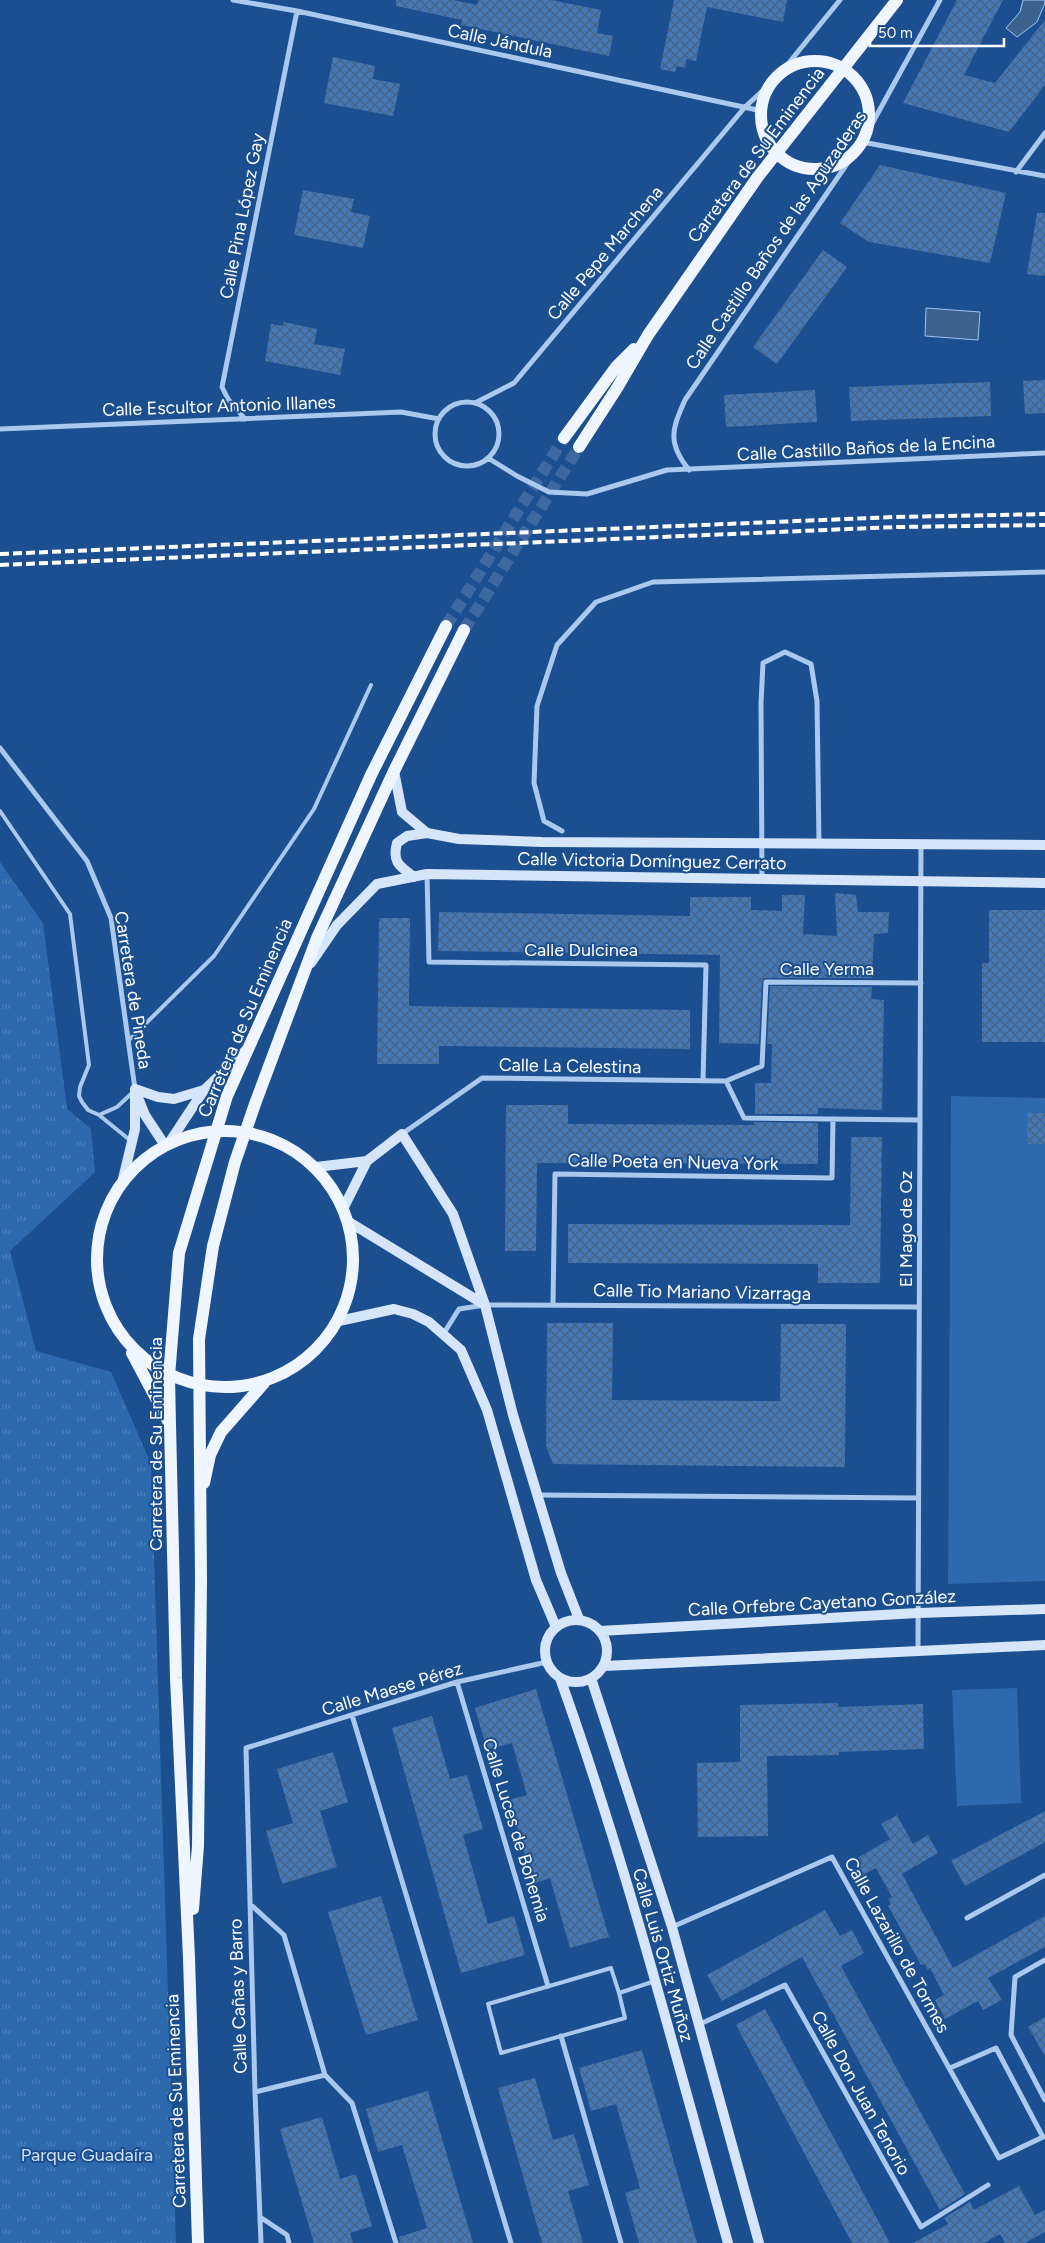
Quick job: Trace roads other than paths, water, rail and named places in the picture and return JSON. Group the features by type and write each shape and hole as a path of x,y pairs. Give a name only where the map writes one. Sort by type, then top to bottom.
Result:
{"main road":[{"name":"Carretera de Su Eminencia","path":"579,447 648,335 777,153 897,0"},
{"path":"820,61 843,68 858,82 867,101 868,122 862,142 847,158 828,167 816,169 795,165 777,153 766,138 762,120 763,101 776,78 797,64 820,61"},
{"name":"Carretera de Su Eminencia","path":"564,438 616,367 648,335"},
{"name":"Carretera de Su Eminencia","path":"198,2243 189,1958 176,1678 170,1425 170,1376 179,1253 227,1096 371,775 446,626"},
{"name":"Carretera de Su Eminencia","path":"189,1958 198,1846 199,1339 213,1246 244,1135 317,938 394,771 464,630"},
{"path":"128,1346 156,1369 170,1376 226,1389 264,1383 294,1369 319,1348 338,1321 351,1289 354,1255 349,1222 336,1192 316,1167 292,1148 264,1136 215,1135 201,1132 166,1143 144,1158 123,1179 105,1210 96,1245 97,1282 108,1316 128,1346 170,1425"},
{"path":"200,1505 210,1455 221,1432 264,1383"}],"street":[{"name":"Calle Jándula","path":"233,0 297,11 762,111"},
{"name":"Calle Pepe Marchena","path":"475,403 514,383 745,107 776,78 840,0"},
{"name":"Calle Castillo Baños de las Aguzaderas","path":"689,470 678,456 673,427 685,400 862,142 940,0"},
{"name":"Calle Pina López Gay","path":"245,419 228,399 222,388 297,11"},
{"path":"1016,172 1045,133"},
{"path":"862,142 1045,176"},
{"path":"464,402 475,403 487,410 498,423 498,444 488,458 475,465 454,464 439,450 435,440 435,429 439,419 454,405 464,402"},
{"name":"Calle Escultor Antonio Illanes","path":"0,429 401,412 439,419"},
{"name":"Calle Castillo Baños de la Encina","path":"488,458 517,476 549,492 587,494 667,470 1045,453"},
{"path":"562,831 544,821 534,782 537,706 557,645 596,602 653,582 1045,572"},
{"path":"762,879 761,703 763,663 785,652 811,664 817,702 818,843"},
{"name":"Carretera de Pineda","path":"0,748 87,861 111,918 135,1089"},
{"name":"Calle Victoria Domínguez Cerrato","path":"394,771 402,812 427,833 459,839 542,842 1045,845"},
{"path":"414,877 397,864 395,852 397,843 407,836 427,833"},
{"name":"El Mago de Oz","path":"918,1652 917,1498 921,844"},
{"name":"Calle Victoria Domínguez Cerrato","path":"303,974 337,925 378,884 427,874 1045,883"},
{"name":"Calle Dulcinea","path":"427,874 429,962 706,965 703,1081"},
{"name":"Calle Yerma","path":"726,1081 762,1066 766,982 921,983"},
{"path":"135,1089 145,1115 166,1143 204,1090 250,1045"},
{"name":"Calle La Celestina","path":"402,1134 482,1078 726,1081"},
{"path":"726,1081 744,1118 920,1120"},
{"path":"135,1089 158,1097 174,1099 204,1090"},
{"path":"123,1179 135,1129 135,1089"},
{"name":"Calle Poeta en Nueva York","path":"553,1304 555,1174 832,1178 834,1119"},
{"path":"343,1209 367,1161 402,1134 454,1214 485,1304 513,1415 561,1573 579,1620"},
{"path":"316,1167 367,1161"},
{"path":"349,1222 485,1304"},
{"name":"Calle Tio Mariano Vizarraga","path":"444,1334 459,1309 485,1304 919,1307"},
{"path":"338,1321 394,1309 413,1314 429,1322 461,1350 487,1410 536,1580 556,1627"},
{"path":"538,1495 917,1498"},
{"name":"Calle Orfebre Cayetano González","path":"600,1631 918,1613 1045,1609"},
{"path":"571,1620 579,1620 587,1621 600,1631 607,1644 607,1659 604,1666 591,1678 579,1682 569,1682 560,1678 552,1671 547,1662 546,1643 556,1627 571,1620"},
{"path":"604,1666 1045,1645"},
{"name":"Calle Maese Pérez","path":"246,1748 457,1682 547,1662"},
{"name":"Calle Luis Ortiz Muñoz","path":"560,1678 582,1740 655,1981 728,2243"},
{"name":"Calle Luis Ortiz Muñoz","path":"591,1678 672,1927 759,2243"},
{"name":"Calle Luces de Bohemia","path":"457,1682 548,1986"},
{"path":"352,1714 511,2243"},
{"name":"Calle Cañas y Barro","path":"246,1748 254,2092 262,2243"},
{"name":"Calle Lazarillo de Tormes","path":"672,1927 832,1857 999,2158 1042,2137 996,2048 950,2068"},
{"path":"967,1918 1045,1875"},
{"path":"250,1904 284,1935 325,2075 352,2104 396,2243"},
{"path":"1045,1960 1015,1977 1011,2035 1045,2100"},
{"name":"Calle Don Juan Tenorio","path":"700,2024 785,1985 920,2227 988,2185"},
{"path":"562,2036 620,2243"},
{"path":"254,2092 325,2075"},
{"path":"260,2217 287,2235 289,2243"}],"lane":[{"path":"127,1042 214,956 314,809 371,685"},
{"path":"0,811 70,914 89,1065 80,1087 79,1096 88,1110 100,1114 132,1142"},
{"path":"100,1114 117,1107 127,1100 135,1089"},
{"path":"611,1968 619,1993 625,2018 501,2053 488,2004 611,1968"},
{"path":"619,1993 655,1981"}],"tunnel":[{"path":"446,626 564,438"},
{"path":"464,630 579,447"}],"railway":[{"path":"0,554 895,517 1045,514"},
{"path":"0,565 896,527 1045,525"}],"park label":[{"name":"Parque Guadaíra","path":"87,2155"}]}
